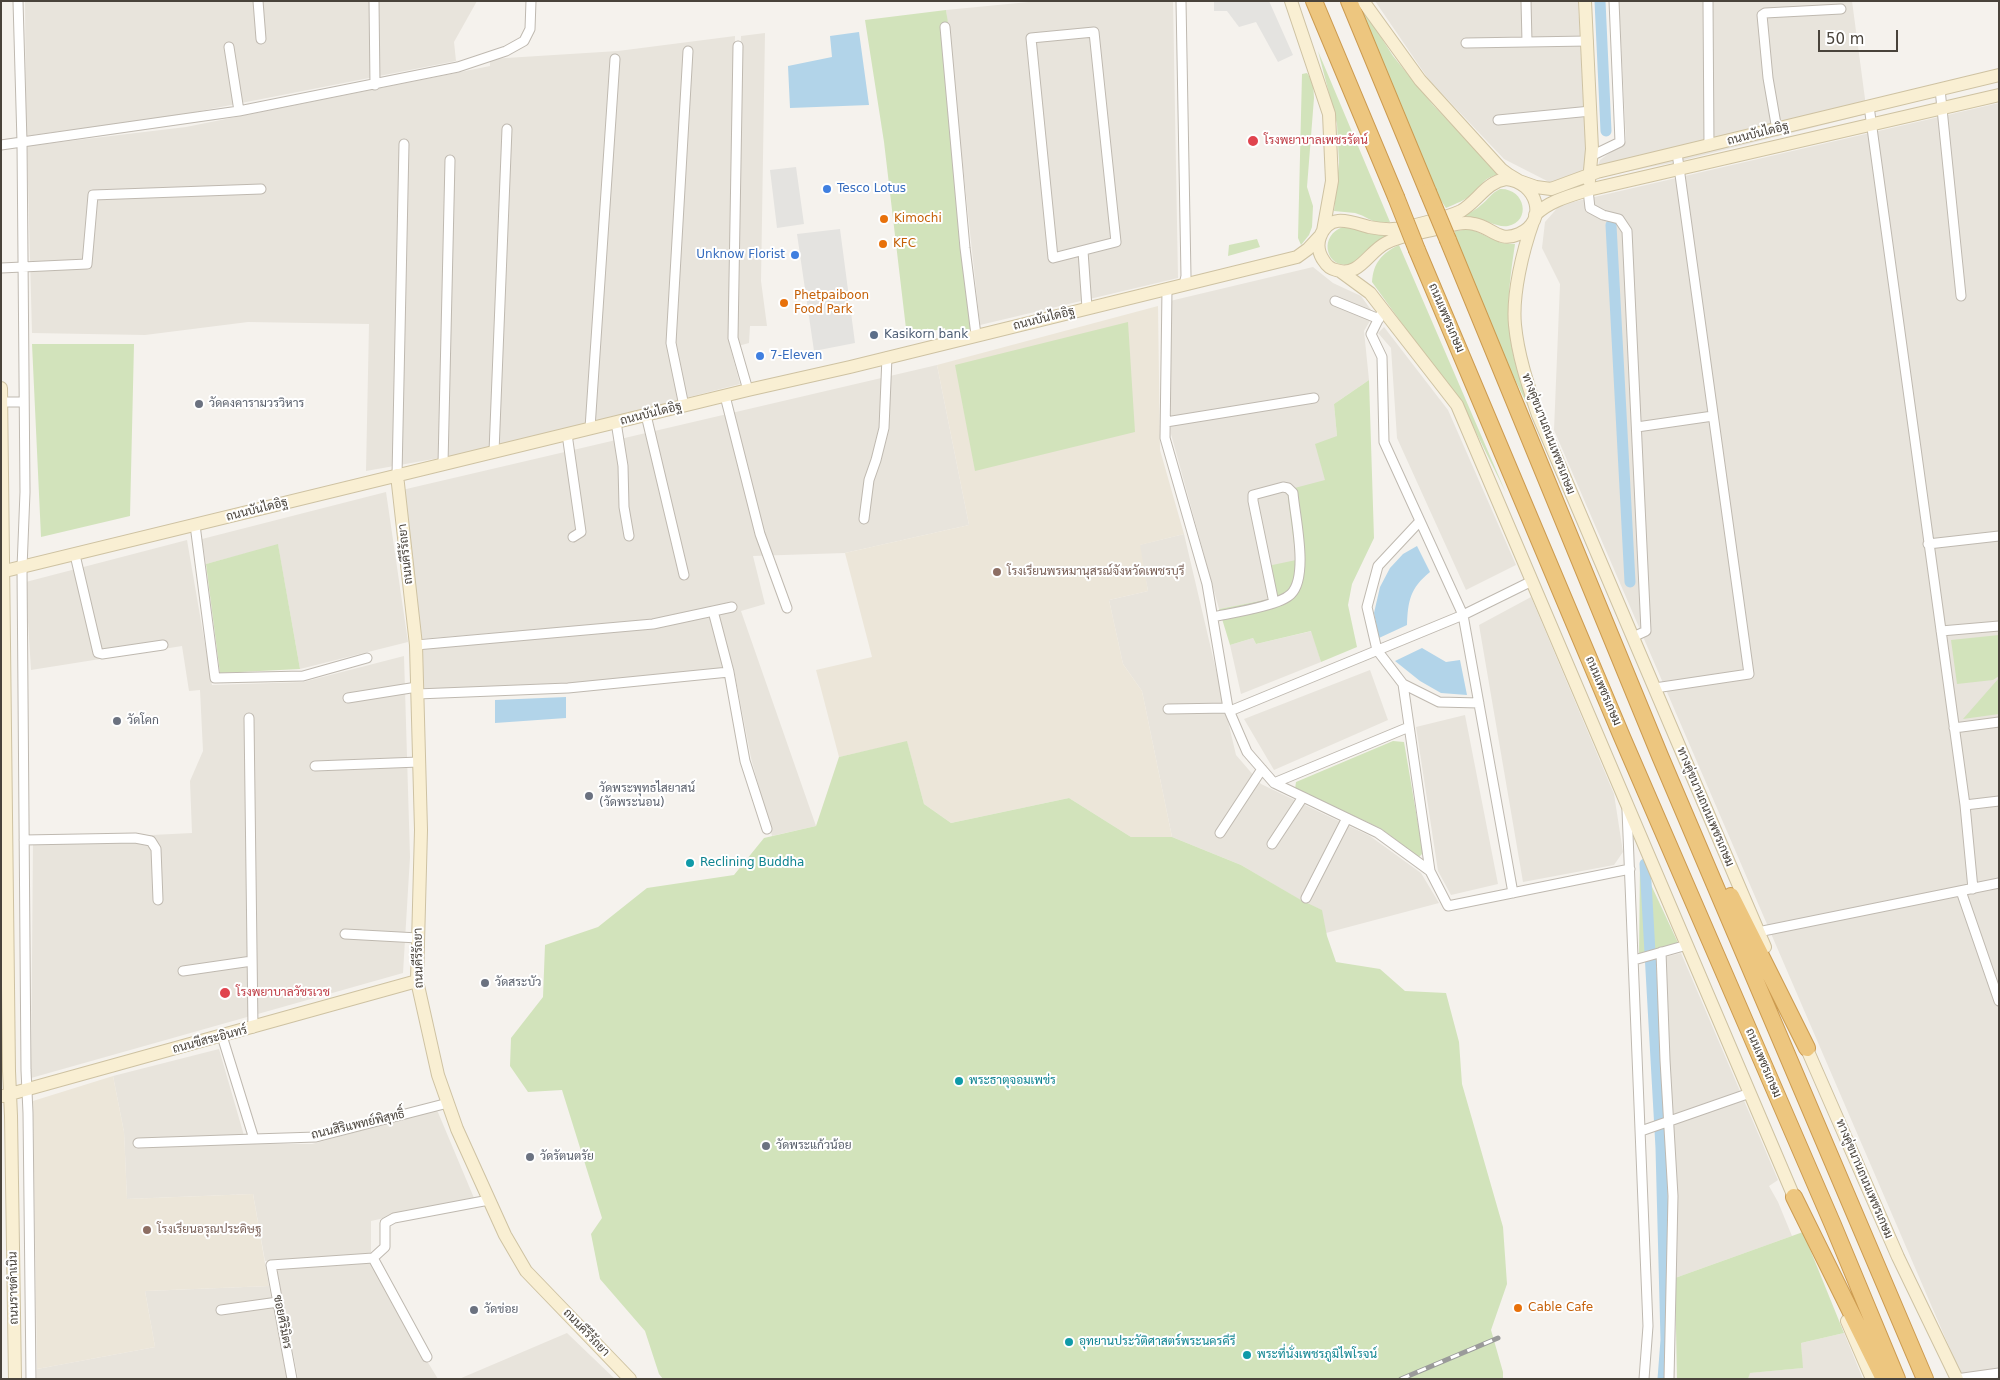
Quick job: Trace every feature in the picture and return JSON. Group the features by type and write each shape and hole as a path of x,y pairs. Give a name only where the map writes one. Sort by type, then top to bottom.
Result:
{"highway":[{"name":"ถนนเพชรเกษม","path":"1314,1 1626,746 1833,1225 1897,1379"},
{"name":"ถนนเพชรเกษม","path":"1349,1 1660,756 1925,1379"},
{"path":"1660,756 1807,1048"},
{"path":"1794,1196 1884,1379"}],"main road":[{"path":"1291,1 1329,114 1332,181 1319,250 1326,265"},
{"path":"1364,1 1420,80 1501,169 1531,192 1536,207 1534,218"},
{"path":"1586,1 1591,111 1591,156 1588,190"},
{"name":"ถนนบันไดอิฐ","path":"3,571 22,568 1297,256 1308,250 1333,223 1347,220 1370,227 1401,228 1459,212 1496,181 1506,179 1551,189 1589,175 1999,75"},
{"name":"ถนนบันไดอิฐ","path":"1297,256 1312,258 1340,272 1355,270 1386,243 1460,223 1475,224 1495,234 1512,236 1521,233 1542,208 1553,202 1588,190 1999,95"},
{"name":"ทางคู่ขนานถนนเพชรเกษม","path":"1534,218 1526,240 1518,277 1514,323 1524,374 1541,422 1807,1048 1898,1257 1956,1379"},
{"path":"1340,272 1370,293 1381,314 1457,405 1872,1379"},
{"name":"ถนนราชดำเนิน","path":"1,388 6,1095 12,1187 15,1379"},
{"name":"ถนนคีรีรัถยา","path":"397,475 416,645 420,838 417,981 438,1075 457,1129 489,1200 505,1235 526,1270 630,1379"},
{"name":"ถนนขีสระอินทร์","path":"6,1095 417,981"},
{"path":"1898,1257 1949,1379"}],"street":[{"path":"18,1 22,142 25,492 22,568 26,1090 30,1187 31,1379"},
{"path":"258,1 261,39"},
{"path":"374,1 375,85"},
{"path":"1,144 238,111 458,67 506,51 524,41 530,30 531,1"},
{"path":"1181,1 1186,276 1184,285"},
{"path":"1526,1 1527,42"},
{"path":"1591,156 1620,142 1614,1"},
{"path":"1708,1 1709,146"},
{"path":"1777,130 1768,78 1762,14 1841,9"},
{"path":"945,27 965,248 976,335"},
{"path":"1094,32 1116,242 1083,251 1053,258 1031,38 1094,32"},
{"path":"1466,43 1588,41"},
{"path":"738,46 733,338 748,390"},
{"path":"229,47 238,111"},
{"path":"684,406 671,344 688,51"},
{"path":"590,428 615,59"},
{"path":"1940,89 1961,296"},
{"path":"1869,106 1965,805 1973,889"},
{"path":"1498,120 1591,111"},
{"path":"494,452 507,130"},
{"path":"397,475 404,144"},
{"path":"1655,688 1749,674 1677,153"},
{"path":"443,464 450,160"},
{"path":"1,268 87,264 92,195 261,188"},
{"path":"1588,190 1590,208 1603,215 1619,219 1627,231 1646,631 1633,637"},
{"path":"1083,251 1087,308"},
{"path":"1166,289 1165,438 1207,584 1229,709 1247,752 1274,783 1378,833 1430,871"},
{"path":"1335,301 1381,314 1371,334 1382,357 1384,442 1463,615 1513,893"},
{"path":"864,519 869,480 884,428 887,357"},
{"path":"726,396 760,534 787,608"},
{"path":"1166,422 1314,398"},
{"path":"1,404 24,402"},
{"path":"646,415 684,575"},
{"path":"1637,427 1713,416"},
{"path":"616,422 623,466 624,507 629,536"},
{"path":"567,434 581,532 573,537"},
{"path":"1213,617 1274,603 1290,595 1298,585 1301,566 1293,493 1288,488 1283,487 1253,495 1274,603"},
{"path":"1420,521 1378,566 1367,607 1377,650 1402,684 1430,871 1448,906 1630,869"},
{"path":"195,525 215,678 303,676 367,658"},
{"path":"1928,544 1999,536"},
{"path":"76,554 98,653 163,645"},
{"path":"1168,709 1229,709 1463,615 1532,580"},
{"path":"416,645 653,624 732,607"},
{"path":"713,611 729,672 745,761 767,829"},
{"path":"1941,631 1999,626"},
{"path":"348,698 417,691 568,688 729,672"},
{"path":"1402,684 1439,702 1479,703"},
{"path":"249,718 253,1028"},
{"path":"1954,728 1999,722"},
{"path":"1274,783 1409,727"},
{"path":"315,766 419,762"},
{"path":"1220,833 1262,769"},
{"path":"1272,844 1303,797"},
{"path":"1965,805 1999,801"},
{"path":"1626,803 1636,959 1648,1326 1644,1379"},
{"path":"1306,898 1347,818"},
{"path":"24,840 135,838 151,841 156,849 158,900"},
{"path":"1758,932 1999,884"},
{"path":"1961,891 1999,1001"},
{"path":"345,934 418,938"},
{"path":"1636,959 1687,944"},
{"path":"1659,953 1673,1196 1669,1379"},
{"path":"183,971 252,961"},
{"path":"222,1036 254,1139"},
{"path":"1641,1131 1750,1093"},
{"name":"ถนนสิริแพทย์พิสุทธิ์","path":"138,1143 316,1137 448,1103"},
{"path":"12,1187 30,1187"},
{"path":"427,1357 374,1258 385,1247 385,1223 489,1200"},
{"name":"ซอยศิริมิตร","path":"292,1379 271,1265 374,1258"},
{"path":"221,1310 278,1302"},
{"path":"15,1348 31,1348"},
{"path":"1956,1379 1999,1373"}],"shaded area":[{"path":"25,1 477,1 454,42 456,61 180,115 26,136"},
{"path":"1039,1 1173,1 1178,278 980,325 946,10"},
{"path":"1214,1 1269,1 1293,55 1278,62 1256,22 1239,27 1227,11 1214,11"},
{"path":"1375,1 1578,1 1586,154 1585,172 1555,185 1504,159 1429,80"},
{"path":"1619,1 1852,1 1867,114 1676,162 1605,176 1598,166 1600,160 1626,141"},
{"path":"765,33 761,281 767,326 750,326 749,343 738,346 735,337 741,36"},
{"path":"735,36 729,343 740,384 479,451 366,471 369,324 248,322 145,335 32,333 27,146 186,127 490,66 490,59 618,51"},
{"path":"1999,103 1999,1379 1963,1379 1554,430 1560,284 1542,248 1545,222 1560,205"},
{"path":"796,167 804,224 777,228 770,170"},
{"path":"840,229 855,343 814,351 797,234"},
{"path":"1313,267 1333,283 1361,296 1374,314 1364,331 1369,380 1334,404 1337,436 1325,480 1296,560 1270,599 1219,609 1171,434 1170,301"},
{"name":"โรงเรียนพรหมานุสรณ์จังหวัดเพชรบุรี","path":"1158,306 1160,450 1184,534 1140,545 1148,591 1109,600 1123,664 1142,691 1172,837 1131,837 1069,798 951,823 924,804 907,742 839,757 816,670 872,657 845,553 969,525 937,365"},
{"path":"1384,327 1448,410 1516,565 1466,590 1397,438 1391,348 1378,333"},
{"path":"937,365 969,525 845,553 753,556 765,604 741,611 816,826 772,836 751,758 734,670 715,607 652,621 419,639 402,490"},
{"path":"386,492 408,642 300,669 278,545 206,564 202,539"},
{"path":"1184,534 1236,755 1261,784 1370,836 1421,873 1439,903 1326,933 1321,910 1241,865 1172,837 1142,691 1123,664 1109,600 1148,591 1139,545"},
{"path":"187,540 212,685 303,682 404,656 410,857 403,973 31,1078 33,841 192,833 190,781 203,751 200,690 189,691 182,646 31,670 27,606 22,583"},
{"path":"1531,597 1614,794 1623,852 1614,865 1523,882 1479,625"},
{"path":"711,615 725,669 571,684 424,690 420,649 652,628"},
{"path":"1312,631 1321,662 1241,694 1230,645 1253,638 1256,644"},
{"path":"1370,670 1388,720 1274,770 1244,719"},
{"path":"1465,715 1498,884 1451,895 1438,871 1416,727"},
{"path":"1681,953 1778,1180 1769,1186 1792,1236 1675,1278 1657,959"},
{"path":"219,1049 245,1144 312,1144 437,1110 474,1198 371,1221 371,1254 265,1261 253,1194 127,1199 124,1132 113,1076"},
{"name":"โรงเรียนอรุณประดิษฐ","path":"113,1076 124,1132 127,1199 253,1194 269,1286 145,1291 155,1347 37,1369 33,1101"},
{"path":"371,1263 386,1293 438,1379 298,1379 277,1269"},
{"path":"269,1286 287,1379 37,1379 37,1369 155,1347 145,1291"},
{"path":"567,1333 615,1379 459,1379"},
{"path":"1844,1333 1863,1379 1748,1379 1749,1373 1802,1368 1801,1343"}],"green space":[{"path":"1353,1 1358,1 1393,56 1433,105 1499,174 1487,179 1474,193 1464,200 1446,208 1436,193"},
{"path":"946,10 948,23 940,25 973,330 946,334 945,328 907,337 884,142 865,20"},
{"path":"1318,51 1390,222 1380,223 1359,214 1334,211 1339,163 1337,124"},
{"path":"1307,73 1313,82 1314,98 1307,187 1313,206 1312,227 1309,235 1301,245 1298,238 1302,74"},
{"path":"1500,189 1509,190 1520,199 1523,212 1516,223 1504,226 1475,218 1455,218 1475,210 1494,192"},
{"path":"1343,227 1384,235 1384,237 1354,262 1342,265 1331,257 1328,251 1328,244 1330,237 1335,231"},
{"path":"1471,229 1501,243 1515,244 1509,295 1510,339 1520,380 1541,433 1484,316 1455,242 1455,231"},
{"path":"1257,239 1260,247 1228,256 1229,245"},
{"path":"1399,245 1506,493 1466,412 1372,282 1376,264 1383,255"},
{"path":"1128,322 1135,432 975,471 955,365"},
{"path":"32,344 134,344 130,516 41,537"},
{"path":"1369,380 1374,538 1352,584 1348,605 1357,647 1321,662 1311,631 1256,644 1253,638 1230,645 1219,609 1270,599 1263,567 1296,560 1287,490 1325,480 1315,444 1337,436 1334,404"},
{"path":"278,544 300,669 220,673 206,564"},
{"path":"1999,635 1999,676 1993,680 1957,684 1951,640"},
{"path":"1999,678 1999,714 1963,719"},
{"path":"907,741 924,804 951,823 1069,798 1131,837 1172,837 1241,865 1322,910 1327,936 1336,962 1380,969 1405,991 1446,993 1459,1042 1462,1084 1503,1227 1507,1284 1491,1330 1503,1372 1503,1379 663,1379 659,1374 645,1331 600,1279 591,1234 602,1218 562,1090 528,1092 510,1066 511,1038 543,997 545,945 598,927 647,888 734,875 764,838 816,826 839,757"},
{"path":"1393,741 1404,742 1423,853 1419,857 1380,828 1295,789 1296,782"},
{"path":"1640,861 1679,945 1639,956"},
{"path":"1803,1232 1844,1333 1801,1343 1803,1368 1750,1373 1748,1379 1677,1379 1675,1278"}],"water":[{"path":"859,32 869,105 790,108 788,66 832,57 830,36"},
{"path":"1417,546 1430,572 1414,589 1409,602 1407,625 1379,638 1374,613 1380,587 1390,568 1403,554"},
{"path":"1422,648 1446,662 1460,660 1467,695 1441,693 1420,681 1395,661"},
{"path":"566,697 566,718 495,723 495,700"}],"waterway":[{"path":"1600,1 1606,131"},
{"path":"1611,225 1630,582"},
{"path":"1645,864 1661,1148 1666,1340 1663,1379"}],"railway":[{"path":"1401,1379 1498,1338"}],"place":[{"name":"โรงพยาบาลเพชรรัตน์","path":"1253,141"},
{"name":"Tesco Lotus","path":"827,189"},
{"name":"Kimochi","path":"884,219"},
{"name":"KFC","path":"883,244"},
{"name":"Unknow Florist","path":"795,255"},
{"name":"Phetpaiboon Food Park","path":"784,303"},
{"name":"Kasikorn bank","path":"874,335"},
{"name":"7-Eleven","path":"760,356"},
{"name":"วัดคงคารามวรวิหาร","path":"199,404"},
{"name":"โรงเรียนพรหมานุสรณ์จังหวัดเพชรบุรี","path":"997,572"},
{"name":"วัดโคก","path":"117,721"},
{"name":"วัดพระพุทธไสยาสน์ (วัดพระนอน)","path":"589,796"},
{"name":"Reclining Buddha","path":"690,863"},
{"name":"วัดสระบัว","path":"485,983"},
{"name":"โรงพยาบาลวัชรเวช","path":"225,993"},
{"name":"พระธาตุจอมเพข่ร","path":"959,1081"},
{"name":"วัดพระแก้วน้อย","path":"766,1146"},
{"name":"วัดรัตนตรัย","path":"530,1157"},
{"name":"โรงเรียนอรุณประดิษฐ","path":"147,1230"},
{"name":"Cable Cafe","path":"1518,1308"},
{"name":"วัดข่อย","path":"474,1310"},
{"name":"อุทยานประวัติศาสตร์พระนครคีรี","path":"1069,1342"},
{"name":"พระที่นั่งเพชรภูมิไพโรจน์","path":"1247,1355"}]}
